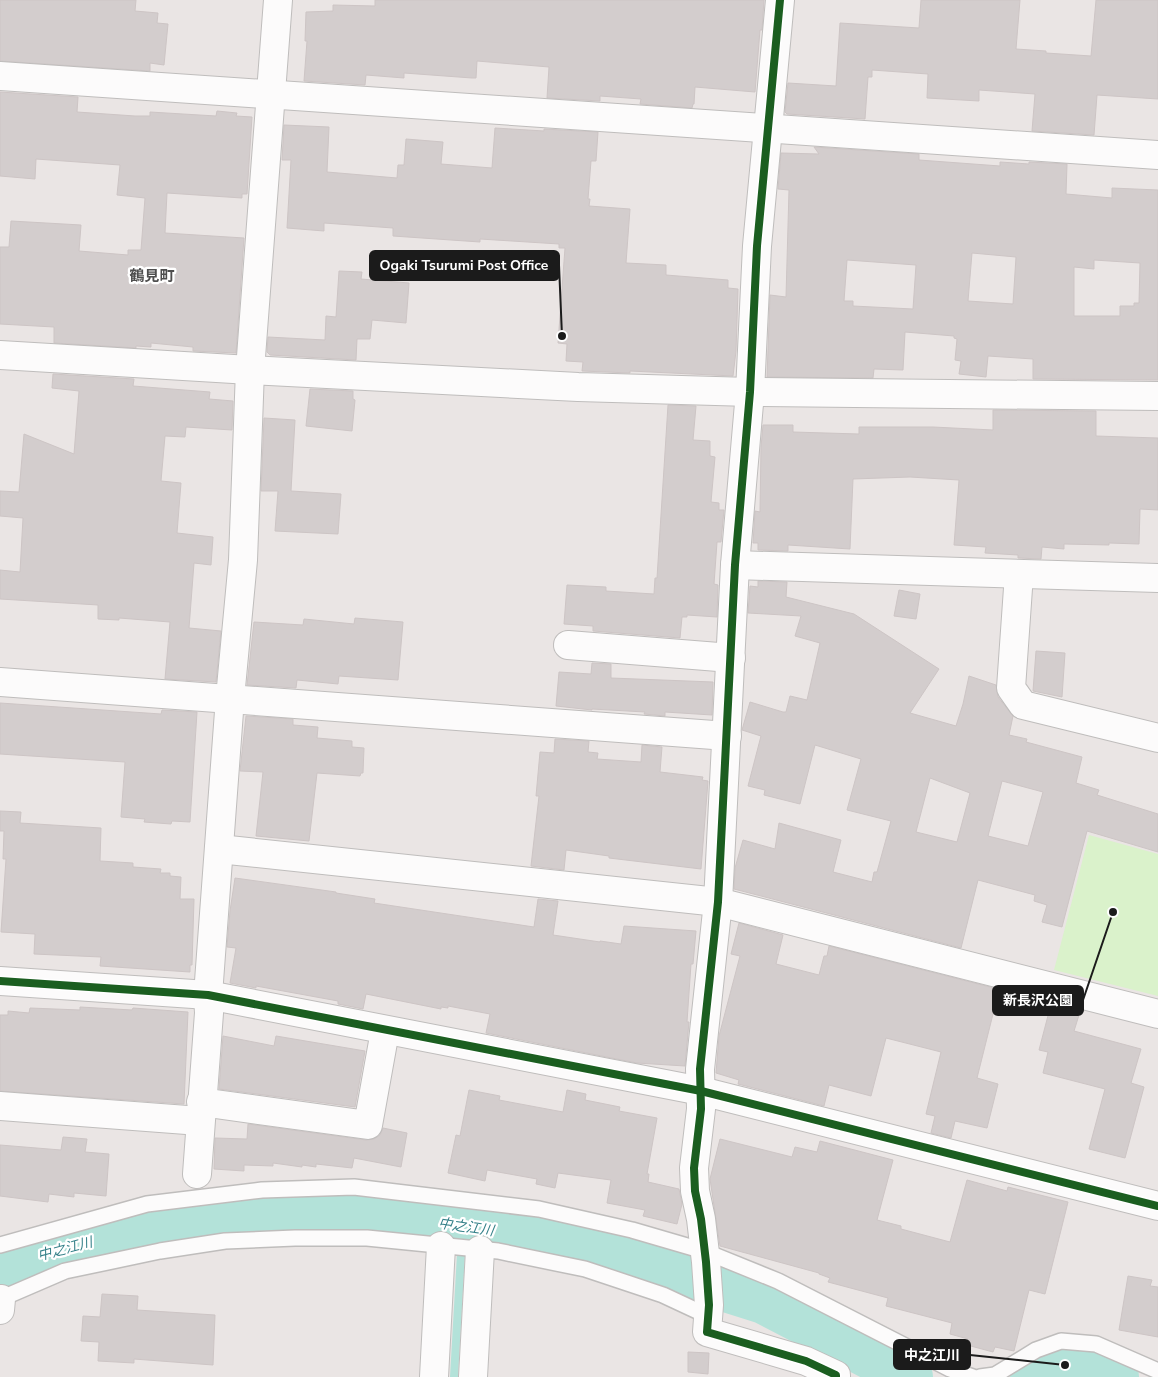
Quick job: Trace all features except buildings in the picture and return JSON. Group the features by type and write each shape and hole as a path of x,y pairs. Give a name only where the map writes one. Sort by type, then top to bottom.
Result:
{"street":[{"path":"196,1174 230,698 243,560 250,370 278,0"},
{"path":"780,0 758,246 750,392 735,565 718,902 700,1069 701,1109 694,1168 695,1191 701,1219 705,1256 708,1311 707,1332 806,1361 839,1376"},
{"path":"0,76 768,130 1158,155"},
{"path":"0,355 578,387 750,392 1158,396"},
{"path":"735,565 1158,578"},
{"path":"1020,574 1011,688 1023,705 1158,738"},
{"path":"568,645 731,658"},
{"path":"0,682 727,736"},
{"path":"219,849 718,902 1158,1014"},
{"path":"0,981 208,995 385,1031 701,1090 1158,1206"},
{"path":"0,1106 201,1111 368,1126 385,1031"},
{"path":"434,1377 441,1246"},
{"path":"474,1377 480,1250"},
{"path":"0,1299 0,1310"}],"lane":[{"path":"0,1245 147,1204 262,1190 354,1187 540,1209 632,1230 778,1280 950,1369 973,1377"},
{"path":"0,1299 65,1271 160,1251 225,1241 295,1238 367,1238 498,1251 585,1269 708,1311"},
{"path":"980,1377 995,1374 1036,1350 1062,1340 1096,1344 1158,1371"}],"green space":[{"path":"1089,835 1158,854 1158,996 1054,970"}],"waterway":[{"name":"中之江川","path":"0,1267 126,1232 303,1213 376,1215 583,1244 764,1301 910,1377"},
{"path":"454,1377 461,1254"},
{"name":"中之江川","path":"1033,1377 1054,1368 1074,1366 1116,1377"}],"cycle path":[{"path":"780,0 757,246 750,392 735,565 718,902 700,1069 701,1109 694,1168 695,1191 701,1219 706,1262 709,1305 707,1332 806,1361 836,1375 836,1377"},
{"path":"0,981 208,995 701,1091 1158,1206"}],"place":[{"name":"Ogaki Tsurumi Post Office","path":"562,336"},
{"name":"新長沢公園","path":"1113,912"},
{"name":"中之江川","path":"1065,1365"}],"district":[{"name":"鶴見町","path":"152,276"}]}
